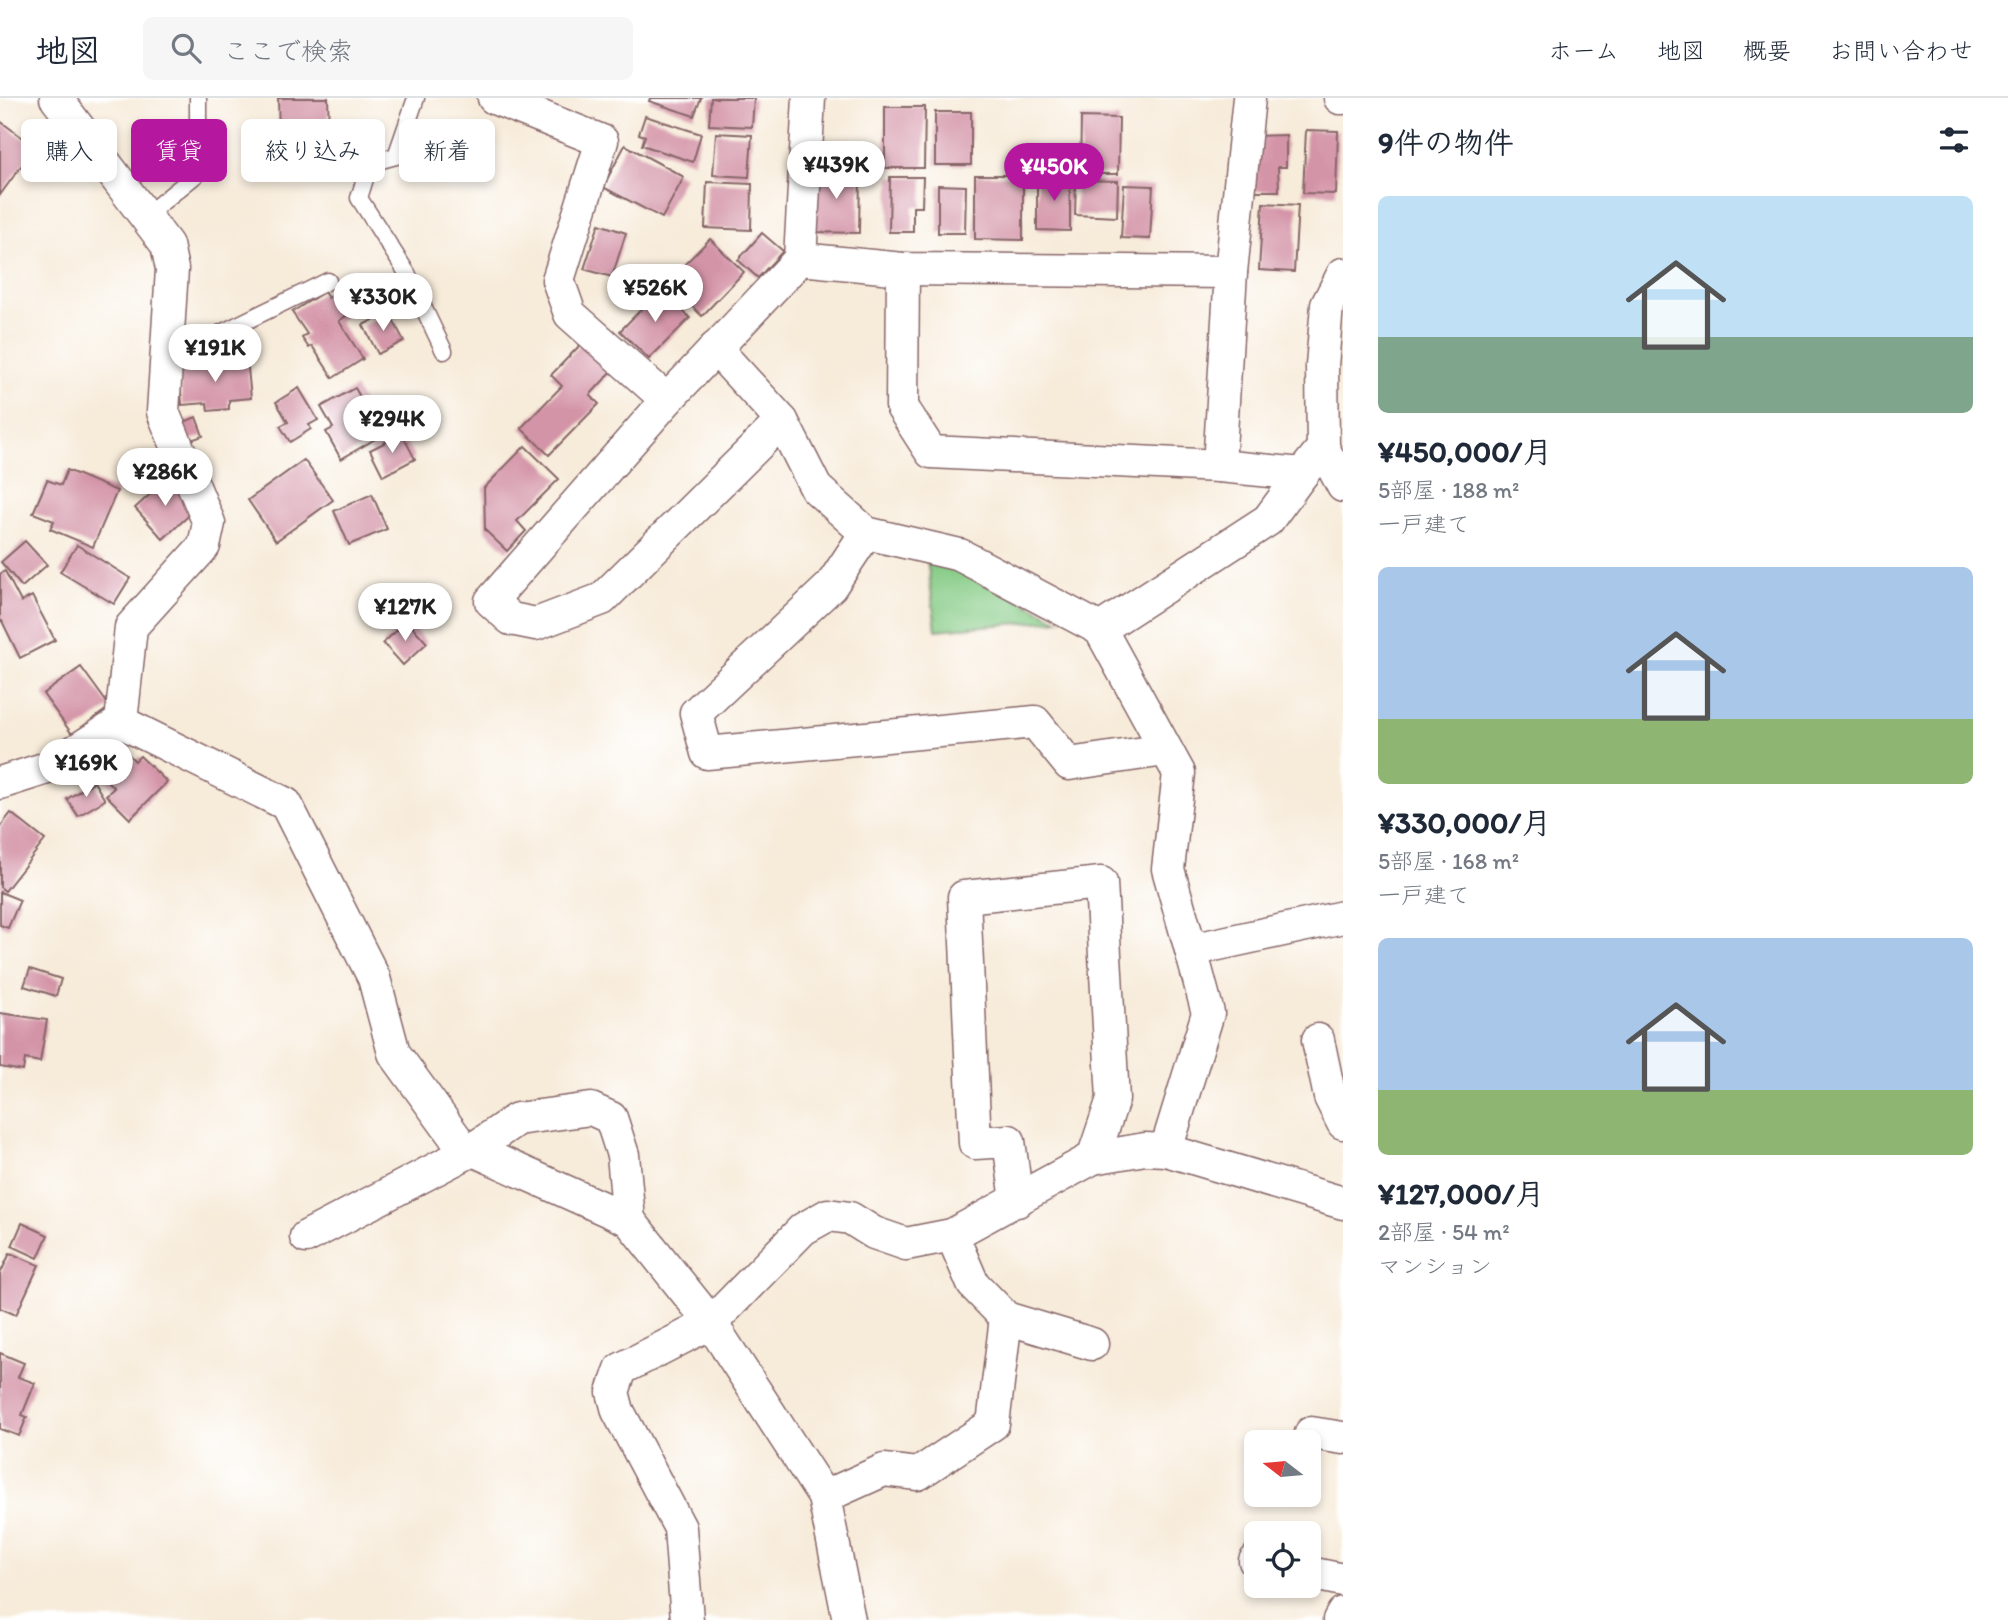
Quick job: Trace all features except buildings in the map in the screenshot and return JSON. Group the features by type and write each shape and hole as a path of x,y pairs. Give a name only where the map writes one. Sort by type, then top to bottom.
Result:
{"street":[{"path":"57,98 167,245 173,269 163,412 209,523 204,546 131,627 121,722"},
{"path":"494,98 602,141 558,280 570,314 667,400"},
{"path":"782,421 602,599 536,624 511,619 491,601 667,400 800,259 809,98"},
{"path":"1219,466 1231,272 1250,98"},
{"path":"800,259 903,268 1231,272"},
{"path":"903,268 902,407 931,452 1219,466 1302,474"},
{"path":"1343,274 1327,306 1322,366 1323,448 1343,486"},
{"path":"715,348 782,421 816,488 866,533 960,555 1100,628 1179,773 1168,869 1208,1013 1166,1150"},
{"path":"1100,628 1268,520 1323,448"},
{"path":"866,533 831,586 696,713 707,752 1035,722 1069,764 1165,750"},
{"path":"0,783 50,767 121,722"},
{"path":"121,722 286,804 374,978 394,1053 460,1144 629,1220 712,1323 824,1497 849,1620"},
{"path":"1017,1201 1009,1141 975,1143 964,897 1101,883 1113,1099 1093,1158"},
{"path":"1191,950 1343,917"},
{"path":"1318,1040 1329,1097 1343,1123"},
{"path":"306,1237 472,1150 517,1119 592,1109 611,1118 622,1155 629,1220"},
{"path":"687,1620 680,1528 618,1411 613,1392 621,1369 712,1323 803,1228 828,1215 850,1218 874,1233 906,1244 952,1235 1093,1158 1145,1149 1166,1150 1343,1203"},
{"path":"952,1235 973,1284 1006,1318 1092,1344"},
{"path":"824,1497 884,1469 918,1474 993,1424 1006,1318"},
{"path":"1321,1435 1343,1438"},
{"path":"1321,1575 1343,1580"},
{"path":"1339,1620 1343,1613"}],"lane":[{"path":"145,216 198,173 198,98"},
{"path":"416,98 396,156 370,163 359,198 407,273 444,351"},
{"path":"169,345 215,336 328,281"}],"green space":[{"path":"927,559 958,568 1059,620 936,630"}]}
